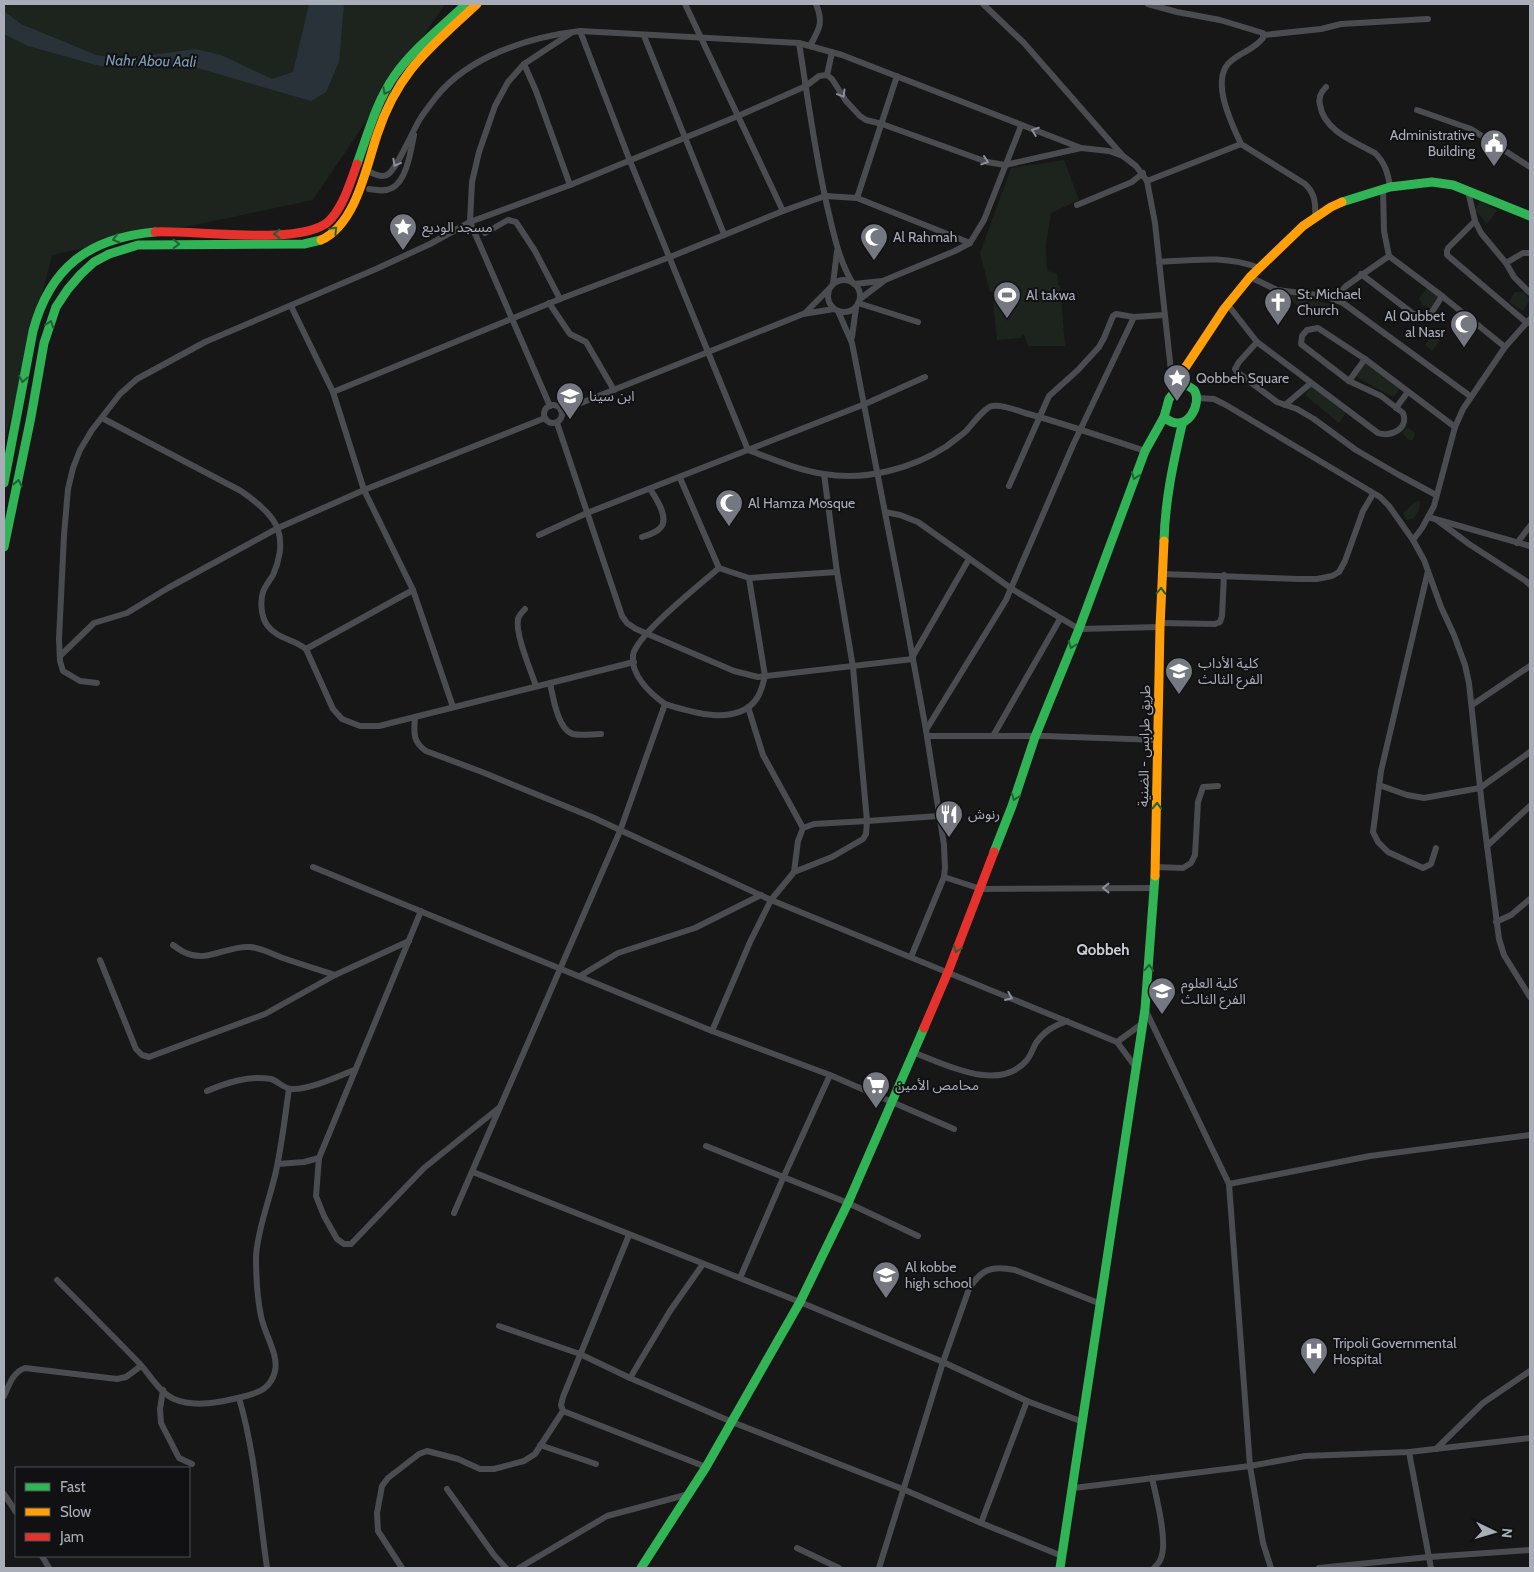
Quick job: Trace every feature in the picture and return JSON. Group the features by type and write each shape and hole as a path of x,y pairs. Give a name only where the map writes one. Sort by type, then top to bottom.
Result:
{"main road":[{"path":"4,483 26,361 42,302 52,285 70,264 83,253 105,242 142,233 277,234 313,231 326,223 333,216 353,183 375,113 388,86 407,58 466,4"},
{"path":"4,547 31,418 44,343 56,307 68,288 94,262 109,254 127,248 149,244 304,244 316,242 327,237 337,229 348,214 366,169 382,119 408,71 424,52 478,4"},
{"path":"641,1568 706,1467 732,1422 800,1302 848,1203 948,972 1035,737 1079,629 1145,451 1155,430 1164,417 1169,399 1180,386 1183,370 1228,304 1250,277 1303,226 1331,207 1387,188 1432,182 1453,185 1530,216"},
{"path":"26,361 40,363"},
{"path":"1164,417 1169,423 1179,426 1186,423 1190,416 1198,398 1197,393 1187,385 1180,386"},
{"name":"طريق طرابس - الضنية","path":"1060,1568 1102,1304 1145,1009 1155,888 1160,625 1165,510 1170,476 1182,425"},
{"path":"4,501 14,503"}],"street":[{"path":"685,4 783,211"},
{"path":"810,46 821,23 820,13 816,4"},
{"path":"984,4 1024,43 1123,156 1136,166 1147,181 1155,223 1171,371 1180,386"},
{"path":"1148,4 1177,12 1220,20 1262,32 1264,35 1321,29 1341,24 1428,19"},
{"path":"366,169 372,174 380,175 389,173 394,169 415,128 437,96 453,79 465,71 512,47 544,37 576,32 702,38 810,46 897,76 1020,126 1081,148 1108,151 1123,156"},
{"path":"550,406 514,318 470,222 472,182 484,138 502,92 514,74 524,64 576,32"},
{"path":"576,32 748,450 824,474 862,476 878,474 919,460 947,446 991,406 1008,408 1039,417 1145,451"},
{"path":"1264,35 1258,44 1240,54 1225,66 1222,77 1222,92 1242,144 1310,188 1315,203 1314,217"},
{"path":"644,36 724,234"},
{"path":"799,44 825,196 843,265 859,290 852,331 852,344 927,733 944,845 944,877 911,957"},
{"path":"827,75 832,52"},
{"path":"524,64 536,91 570,185"},
{"path":"97,684 80,681 63,671 60,656 63,545 68,489 80,450 120,394 137,379 205,342 421,248 470,222 570,185 738,116 806,86 819,76 827,75 832,79 846,101 866,120 987,162 1005,166 1081,148"},
{"path":"857,198 897,76"},
{"path":"1326,87 1322,91 1319,102 1325,119 1335,130 1375,153 1386,167 1387,188 1384,232 1389,256 1505,347"},
{"path":"1417,110 1470,129 1530,167"},
{"path":"803,314 839,280 853,283 885,280 970,244 984,220 1020,126"},
{"path":"369,189 382,191 394,187 400,182 409,160 415,128"},
{"path":"1147,181 1242,144"},
{"path":"1077,205 1132,182 1143,174"},
{"path":"1468,191 1475,221 1514,277 1530,293"},
{"path":"333,392 549,303 825,196 857,198 970,244"},
{"path":"485,233 508,220 516,222 535,252 560,299"},
{"path":"1413,540 1434,506 1454,427 1470,396 1505,347 1529,321 1447,255 1448,248 1475,221"},
{"path":"838,248 828,300 836,310 852,344"},
{"path":"1506,263 1523,253 1530,254"},
{"path":"1335,299 1346,286 1361,274 1389,256"},
{"path":"1158,262 1220,258 1237,260 1260,268"},
{"path":"1361,274 1412,313 1421,317 1432,313 1442,296"},
{"path":"1250,277 1277,290 1316,294 1335,299 1351,308 1470,396"},
{"path":"561,411 803,314 836,310 847,312 885,280"},
{"path":"549,303 570,334 586,342 614,390"},
{"path":"858,303 918,322"},
{"path":"1228,304 1257,342 1382,435 1391,434 1402,427 1404,416 1381,396 1349,381 1301,344 1304,333 1311,328 1318,328 1454,427"},
{"path":"291,306 333,392 364,490 413,590 453,707"},
{"path":"1009,486 1049,396 1078,370 1099,347 1113,316 1116,314 1134,317 1164,315"},
{"path":"927,733 1012,589 1081,430 1134,317"},
{"path":"1257,342 1236,366 1237,372 1277,402 1314,418 1356,450 1436,495"},
{"path":"1349,381 1364,360"},
{"path":"539,535 587,513 865,404 925,376"},
{"path":"1285,405 1311,383"},
{"path":"1396,408 1408,393"},
{"path":"1198,398 1214,400 1226,405 1384,501 1413,540 1428,569 1465,665 1472,705 1496,922 1504,955 1530,995"},
{"path":"550,406 557,406 561,411 561,419 557,423 549,422 545,418 544,412 550,406"},
{"path":"102,418 241,492 263,509 278,528 280,543 274,573 263,591 262,615 267,625 277,635 298,643 306,649 333,709 342,719 360,726 379,726 634,662"},
{"path":"60,656 94,623 128,613 168,588 278,528 364,490 545,418"},
{"path":"557,423 622,616 627,623 636,629 748,676 765,676 853,666 913,657"},
{"path":"712,1031 750,942 771,900 794,872 832,856 858,842 866,834 868,821 853,666 837,572 824,474"},
{"path":"680,478 719,568 750,578 837,572"},
{"path":"642,537 656,532 662,527 664,519 659,504 650,489"},
{"path":"1162,574 1299,579 1332,576 1342,568 1355,531 1373,494"},
{"path":"885,512 918,522 1012,589 1079,629 1215,624 1220,622 1222,616 1224,575"},
{"path":"1428,517 1530,546"},
{"path":"1437,520 1469,544 1526,580 1530,586"},
{"path":"1517,543 1530,526"},
{"path":"913,657 969,559"},
{"path":"719,568 647,632 633,654 641,681 654,696 665,704 693,712 723,715 733,714 748,707 755,701 762,689 765,676 750,578"},
{"path":"1428,569 1379,784 1373,832 1378,842 1388,852 1423,868 1432,864 1436,848"},
{"path":"306,649 413,590"},
{"path":"525,609 519,618 519,638 536,686"},
{"path":"993,736 1060,619"},
{"path":"1472,705 1530,666"},
{"path":"550,683 561,725 568,732 575,735 601,734"},
{"path":"454,1213 503,1105 620,831 665,704"},
{"path":"748,707 762,755 803,828"},
{"path":"415,717 414,737 418,746 426,751 592,817 771,900 1117,1042 1137,1069"},
{"path":"927,733 1158,740"},
{"path":"1379,784 1424,798 1480,788 1530,752"},
{"path":"1155,867 1183,868 1191,863 1195,855 1198,802 1203,787 1218,786"},
{"path":"1487,846 1530,806"},
{"path":"794,872 798,841 803,828 814,824 939,816"},
{"path":"313,867 712,1031 830,1075 954,1129"},
{"path":"944,877 980,889 1155,888"},
{"path":"580,976 618,953 695,928 762,895"},
{"path":"1496,922 1511,915 1530,899"},
{"path":"421,911 319,1158 316,1196 337,1240 344,1244 351,1244 424,1168 503,1105"},
{"path":"100,960 136,1049 142,1055 149,1056 265,1014 335,975 409,941"},
{"path":"173,946 187,954 197,956 212,955 248,946 255,947 335,975"},
{"path":"1145,1009 1229,1184 1250,1466 1263,1543 1271,1568"},
{"path":"914,1053 977,1076 998,1075 1018,1068 1028,1060 1044,1033 1067,1021"},
{"path":"1117,1042 1143,1023"},
{"path":"207,1091 223,1084 250,1079 274,1080 289,1089 300,1089 354,1070"},
{"path":"740,1278 830,1075"},
{"path":"57,1280 163,1390 174,1399 195,1402 220,1402 259,1393 266,1388 275,1372 274,1358 259,1306 256,1255 278,1164 289,1089"},
{"path":"1229,1184 1370,1156 1530,1135"},
{"path":"706,1146 848,1203 918,1236"},
{"path":"278,1164 304,1162 319,1158"},
{"path":"472,1172 800,1302 943,1362 1027,1401 1083,1422"},
{"path":"563,1411 561,1404 563,1397 629,1235"},
{"path":"630,1378 670,1312 703,1264"},
{"path":"879,1568 905,1490 943,1362 969,1289 975,1278 988,1270 1001,1267 1014,1270 1102,1304"},
{"path":"499,1326 580,1354 732,1422 905,1490 981,1524 1062,1556"},
{"path":"4,1396 14,1376 22,1369 29,1368 120,1379 141,1366"},
{"path":"1436,1449 1483,1403 1530,1371"},
{"path":"4,1378 14,1376"},
{"path":"163,1390 161,1423 179,1458 192,1464"},
{"path":"239,1398 245,1417 251,1452 266,1568"},
{"path":"981,1524 1027,1401"},
{"path":"402,1568 378,1531 377,1513 382,1486 388,1478 419,1454 427,1451 458,1459 480,1469 494,1469 524,1461 535,1454 563,1411"},
{"path":"563,1411 706,1467"},
{"path":"1074,1488 1250,1466 1325,1454 1409,1452 1530,1438"},
{"path":"540,1445 596,1464"},
{"path":"1409,1452 1431,1568"},
{"path":"1152,1478 1160,1516 1163,1548 1161,1558 1154,1568"},
{"path":"446,1489 494,1555 506,1568"},
{"path":"4,1494 15,1510"},
{"path":"519,1568 608,1516 689,1494"},
{"path":"797,1548 839,1568"},
{"path":"1319,1568 1429,1557 1530,1550"},
{"path":"43,1557 49,1568"}],"shaded area":[{"path":"4,4 445,4 313,200 52,255 4,444"},
{"path":"1064,160 1079,200 1051,213 1046,244 1047,271 1057,273 1058,285 1060,285 1065,346 1028,346 1024,335 1021,338 997,340 993,300 1015,290 990,292 980,253 1011,168"},
{"path":"1480,201 1497,210 1487,224 1475,210"},
{"path":"1428,287 1440,297 1431,309 1422,305 1419,298"},
{"path":"1515,292 1524,292 1530,300 1523,311 1509,302"},
{"path":"1287,294 1330,304 1321,315 1315,314 1307,318"},
{"path":"1433,335 1440,340 1432,351 1425,345"},
{"path":"1366,363 1400,389 1393,397 1356,377"},
{"path":"1311,386 1346,413 1339,423 1305,395"},
{"path":"1407,427 1415,433 1413,440 1409,440 1402,433"},
{"path":"1420,501 1419,511 1414,518 1406,520 1403,513 1415,502"}],"water":[{"name":"Nahr Abou Aali","path":"309,4 344,4 339,62 326,92 311,101 194,67 100,66 28,46 4,34 4,11 21,24 96,55 122,59 195,49 221,55 272,79 293,72"}],"traffic: fast":[{"path":"357,164 388,85 419,47 466,4"},
{"path":"1342,202 1390,187 1432,182 1453,185 1530,216"},
{"path":"4,483 33,331 40,309 50,289 62,273 92,249 110,241 132,235 155,232"},
{"path":"4,547 44,343 56,307 81,274 94,262 109,254 138,245 304,244 321,240"},
{"path":"1187,385 1194,390 1196,395 1195,409 1186,420 1180,423 1172,422 1164,417 1169,399 1178,387 1187,385"},
{"path":"994,852 1012,806 1035,737 1079,629 1145,451 1164,417"},
{"path":"1164,541 1168,497 1182,425"},
{"path":"1060,1568 1145,1009 1155,876"},
{"path":"641,1568 706,1467 800,1302 848,1203 924,1028"}],"traffic: slow":[{"path":"321,240 333,232 351,208 364,179 385,113 405,77 430,48 477,4"},
{"path":"1181,386 1183,371 1224,309 1250,277 1303,226 1331,207 1342,202"},
{"path":"1155,876 1160,627 1164,541"}],"traffic: jam":[{"path":"155,232 271,235 314,229 328,222 338,210 346,195 357,164"},
{"path":"924,1028 948,972 994,852"}],"place":[{"name":"Administrative Building","path":"1494,167"},
{"name":"مسجد الوديع","path":"403,251"},
{"name":"Al Rahmah","path":"874,261"},
{"name":"Al takwa","path":"1007,319"},
{"name":"St. Michael Church","path":"1278,326"},
{"name":"Al Qubbet al Nasr","path":"1464,348"},
{"name":"Qobbeh Square","path":"1177,402"},
{"name":"ابن سينا","path":"570,420"},
{"name":"Al Hamza Mosque","path":"729,527"},
{"name":"كلية الأداب الفرع الثالث","path":"1179,695"},
{"name":"رنوش","path":"949,838"},
{"name":"كلية العلوم الفرع الثالث","path":"1162,1015"},
{"name":"محامص الأمين","path":"876,1109"},
{"name":"Al kobbe high school","path":"886,1299"},
{"name":"Tripoli Governmental Hospital","path":"1314,1375"}],"district":[{"name":"Qobbeh","path":"1103,950"}]}
